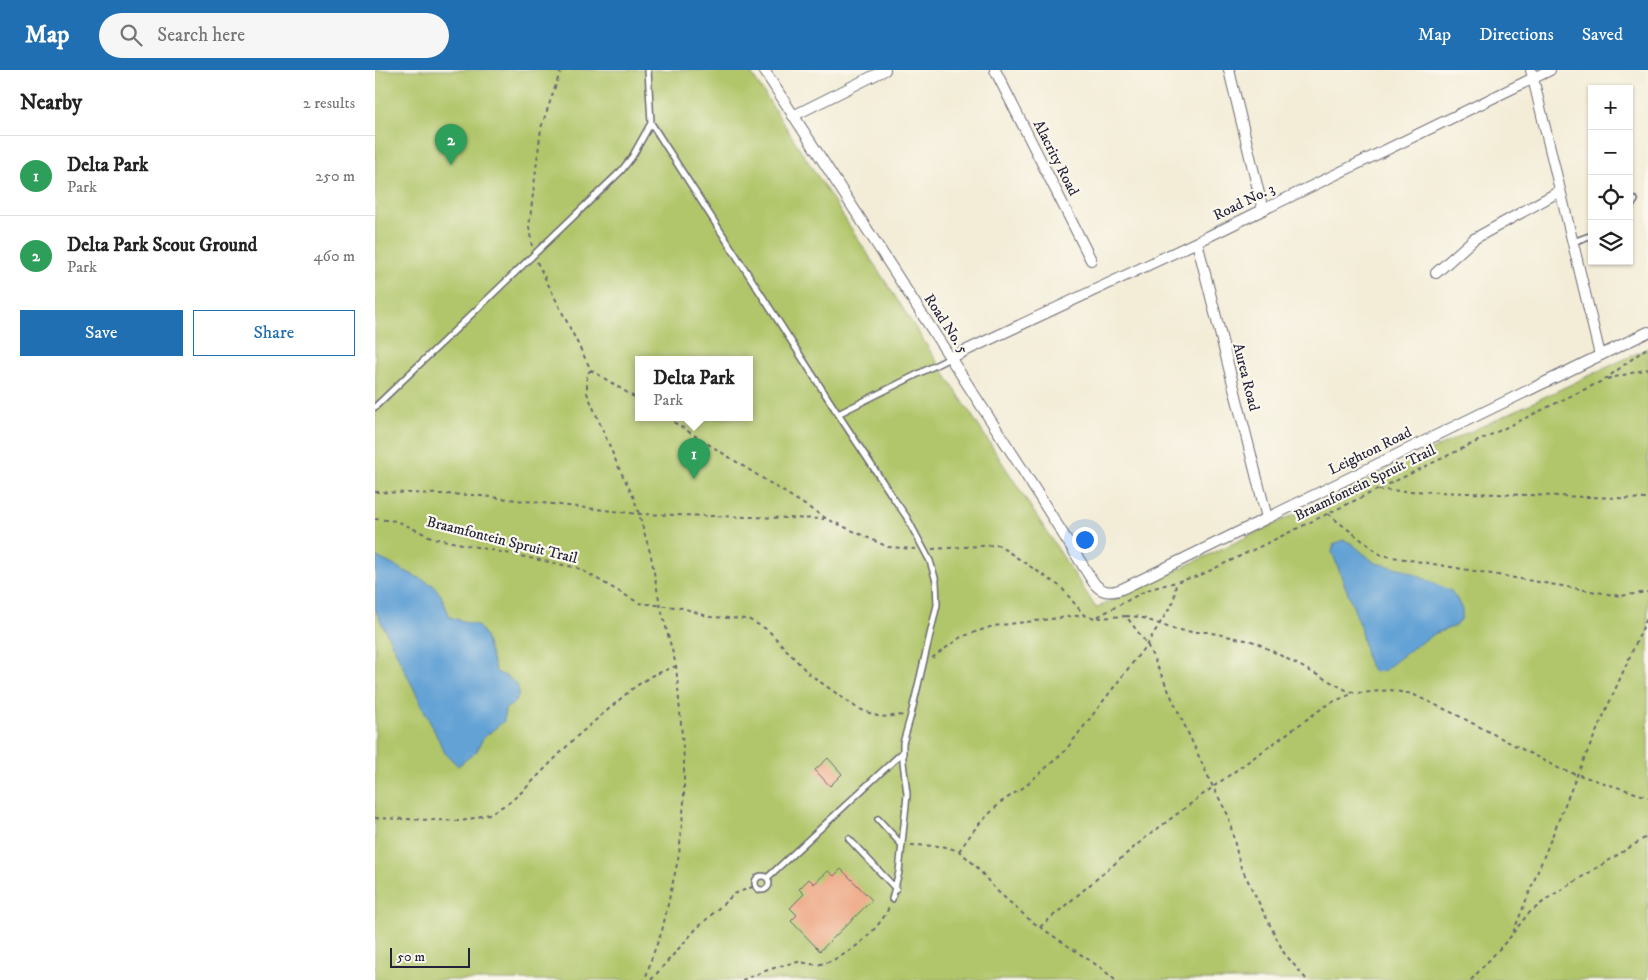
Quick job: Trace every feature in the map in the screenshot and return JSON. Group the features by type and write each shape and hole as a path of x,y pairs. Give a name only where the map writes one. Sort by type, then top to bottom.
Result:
{"street":[{"name":"Road No. 5","path":"764,70 1092,580 1105,591"},
{"path":"793,116 885,70"},
{"name":"Alacrity Road","path":"995,70 1091,260"},
{"path":"1229,70 1263,210"},
{"name":"Road No. 3","path":"950,358 1263,210 1532,74 1550,70"},
{"path":"1532,74 1600,355"},
{"path":"1436,273 1474,239 1560,191"},
{"name":"Aurea Road","path":"1197,242 1267,518"},
{"name":"Leighton Road","path":"1105,591 1113,592 1124,588 1648,332"}],"lane":[{"path":"649,70 651,123 838,414 906,516 930,561 936,582 937,605 903,742 907,794 902,845 892,899"},
{"path":"375,407 621,170 651,123"},
{"path":"1573,242 1588,236"},
{"path":"838,414 950,358"},
{"path":"767,878 903,752"},
{"path":"878,819 902,845"},
{"path":"849,840 895,889"},
{"path":"763,876 767,878 769,884 765,890 758,889 755,886 755,881 758,877 763,876"}],"path":[{"path":"561,70 541,128 529,227 533,255 591,370 635,398"},
{"name":"Braamfontein Spruit Trail","path":"1095,618 1147,590 1201,575 1604,380 1648,347"},
{"path":"1604,380 1648,369"},
{"path":"591,370 587,374 587,393 633,496 639,514 651,556 660,605 676,665 684,759 684,802 679,856 662,932 645,980"},
{"path":"672,421 827,519 888,548 925,550 998,545 1061,587 1084,615"},
{"path":"1377,490 1648,499"},
{"path":"375,492 473,495 639,514 827,519"},
{"path":"1328,514 1381,555 1619,596 1648,592"},
{"name":"Braamfontein Spruit Trail","path":"375,519 397,521 433,538 578,568 639,603 683,608 710,617 748,619 768,630 809,674 857,708 880,717 911,715"},
{"path":"959,851 977,826 1001,802 1025,787 1065,751 1147,644 1173,601 1176,582"},
{"path":"923,666 961,637 993,626 1084,615 1095,618 1140,617 1158,625 1182,630 1207,632 1255,642 1348,691 1391,690 1412,694 1560,768 1648,797"},
{"path":"1126,616 1147,644 1213,787 1228,815 1240,865 1284,953 1307,980"},
{"path":"1512,935 1577,775 1648,616"},
{"path":"375,818 462,821 489,814 510,802 524,790 575,738 632,689 651,676 676,665"},
{"path":"1041,927 1145,838 1213,787 1328,704 1356,692"},
{"path":"1471,980 1512,935 1528,914 1548,898 1648,836"},
{"path":"902,845 942,846 959,851 976,866 995,889 1031,921 1101,968 1115,980"},
{"path":"651,980 696,928 734,894 755,886"},
{"path":"742,980 798,962 819,965 839,958 856,946 874,929 889,908 892,899"}],"green space":[{"path":"375,70 749,70 1096,608 1648,348 1648,980 375,980"}],"water":[{"path":"1343,540 1351,543 1375,563 1403,569 1451,591 1462,610 1462,617 1459,623 1436,633 1383,671 1374,672 1367,660 1359,622 1332,552 1334,544"},
{"path":"375,556 433,585 441,595 450,617 477,625 484,634 496,672 514,682 519,691 515,702 505,709 504,721 483,738 477,751 458,766 445,753 375,609"}],"building":[{"path":"828,758 842,774 830,786 815,770"},
{"path":"841,869 872,900 820,951 791,921 797,915 790,908 804,894 799,889 809,879 814,884 828,871 834,876"}],"place":[{"name":"Delta Park Scout Ground","path":"451,165"},
{"name":"Delta Park","path":"694,479"}]}
